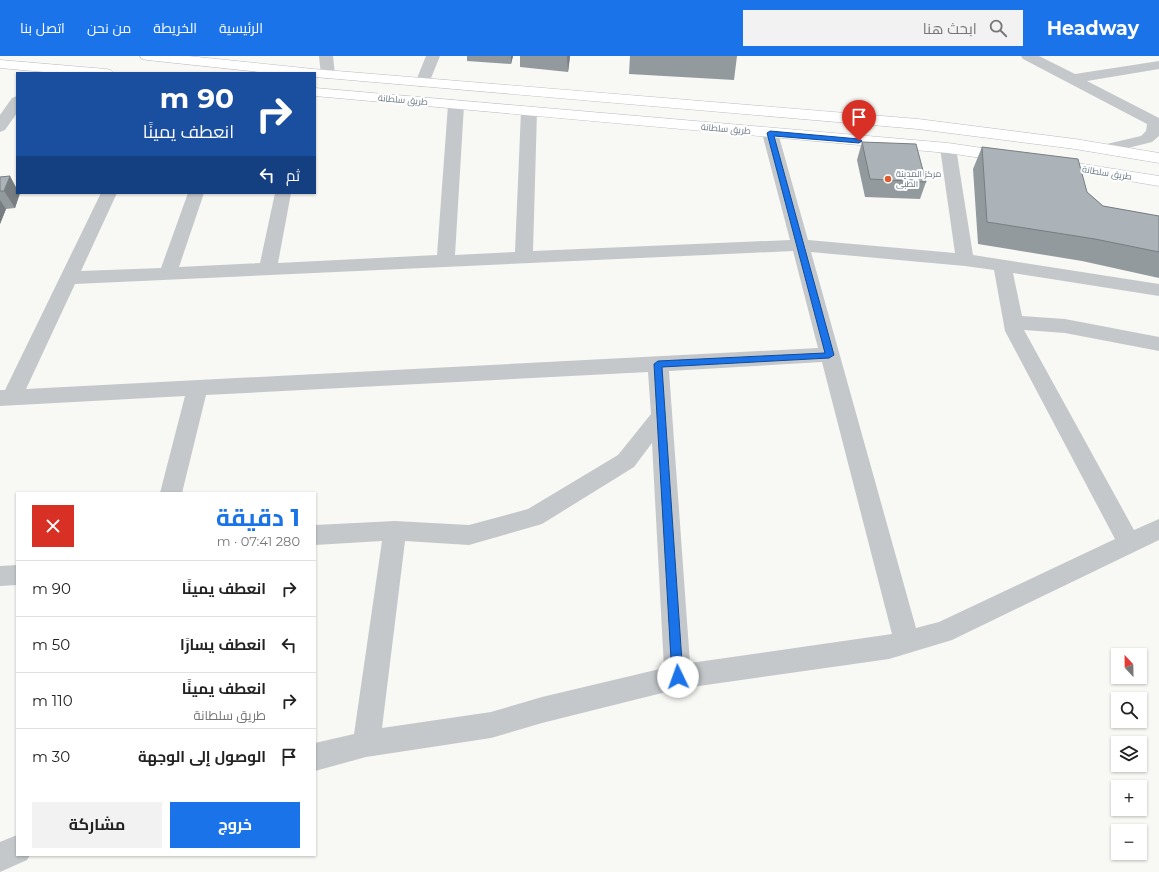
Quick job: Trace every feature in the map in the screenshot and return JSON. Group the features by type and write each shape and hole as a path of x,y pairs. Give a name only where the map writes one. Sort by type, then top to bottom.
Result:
{"main road":[{"path":"147,56 301,72"},
{"path":"0,64 38,70 83,72"},
{"name":"طريق سلطانة","path":"321,74 918,124 1104,149 1159,158"},
{"name":"طريق سلطانة","path":"316,92 948,148 1159,181"}],"street":[{"path":"321,74 326,56"},
{"path":"422,83 433,56"},
{"path":"1028,56 1157,123 1154,132 1146,139 1104,149"},
{"path":"1073,79 1159,65"},
{"path":"0,125 16,102"},
{"path":"446,260 456,105"},
{"path":"524,257 529,111"},
{"path":"770,133 906,642"},
{"path":"948,148 965,260"},
{"path":"6,397 69,278 109,194"},
{"path":"168,273 196,194"},
{"path":"268,269 283,194"},
{"path":"69,278 800,245 965,260 1159,290"},
{"path":"1002,265 1015,331 1129,543"},
{"path":"1014,322 1065,326 1159,344"},
{"path":"6,397 829,355"},
{"path":"658,364 678,677"},
{"path":"171,492 198,387"},
{"path":"316,535 395,531 469,535 534,516 626,461 661,416"},
{"path":"316,757 366,744 491,725 542,710 678,677 881,648 906,642 943,632 1159,529"},
{"path":"366,744 395,531"},
{"path":"0,576 16,576"},
{"path":"0,857 16,850"}],"building":[{"path":"862,142 916,144 926,182 870,179"},
{"path":"982,147 1078,159 1087,192 1103,206 1159,216 1159,252 1095,239 987,222"},
{"path":"10,176 4,191 0,191 0,177"}],"place":[{"name":"مرکز المدینة الطبی","path":"888,179"}],"route":[{"path":"678,677 658,364 829,355 770,133 859,141"}]}
